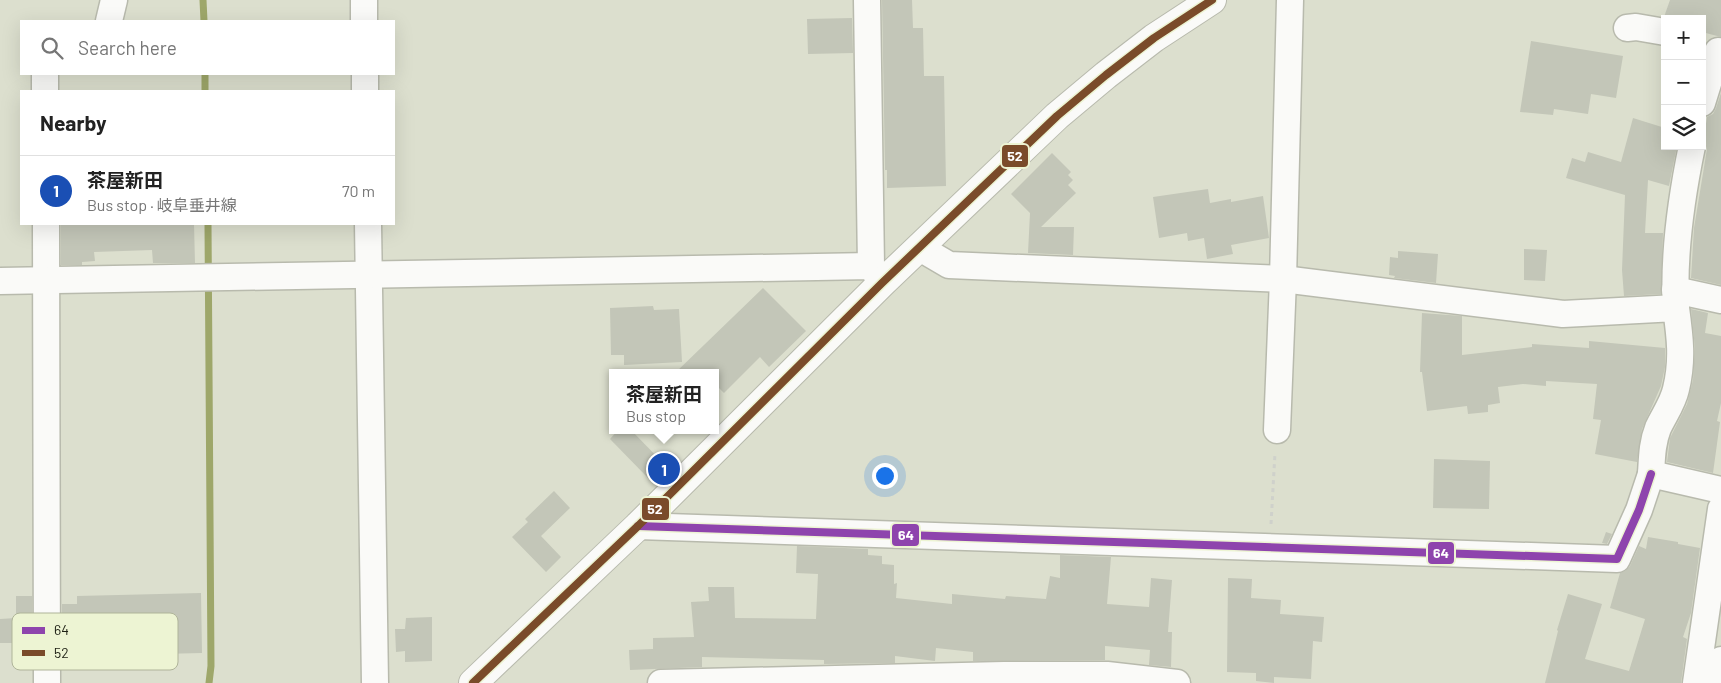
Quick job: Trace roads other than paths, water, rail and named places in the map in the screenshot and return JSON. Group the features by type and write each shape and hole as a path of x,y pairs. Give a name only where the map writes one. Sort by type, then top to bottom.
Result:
{"main road":[{"path":"473,683 638,526 877,274 920,248 1058,116 1106,75 1154,38 1212,0"}],"street":[{"path":"109,20 114,0"},
{"path":"364,0 364,20"},
{"path":"0,281 368,276 877,274 867,0"},
{"path":"1277,430 1290,0"},
{"path":"1627,28 1644,28 1661,31"},
{"path":"1706,85 1714,49"},
{"path":"45,75 45,90"},
{"path":"365,75 365,90"},
{"path":"638,526 1617,559 1639,510 1652,474 1652,449 1658,430 1676,391 1681,343 1675,299 1681,198 1691,150"},
{"path":"46,225 47,613"},
{"path":"368,225 375,683"},
{"path":"920,248 949,265 1283,279 1562,314 1675,299 1721,300"},
{"path":"1652,474 1721,490"},
{"path":"1696,683 1721,509"},
{"path":"1714,683 1721,660"},
{"path":"47,670 47,683"},
{"path":"661,683 776,682 1004,675 1107,675 1177,683"}],"waterway":[{"path":"203,0 204,20"},
{"path":"205,75 205,90"},
{"path":"208,225 211,666 209,683"}],"place":[{"name":"茶屋新田","path":"664,469"}]}
